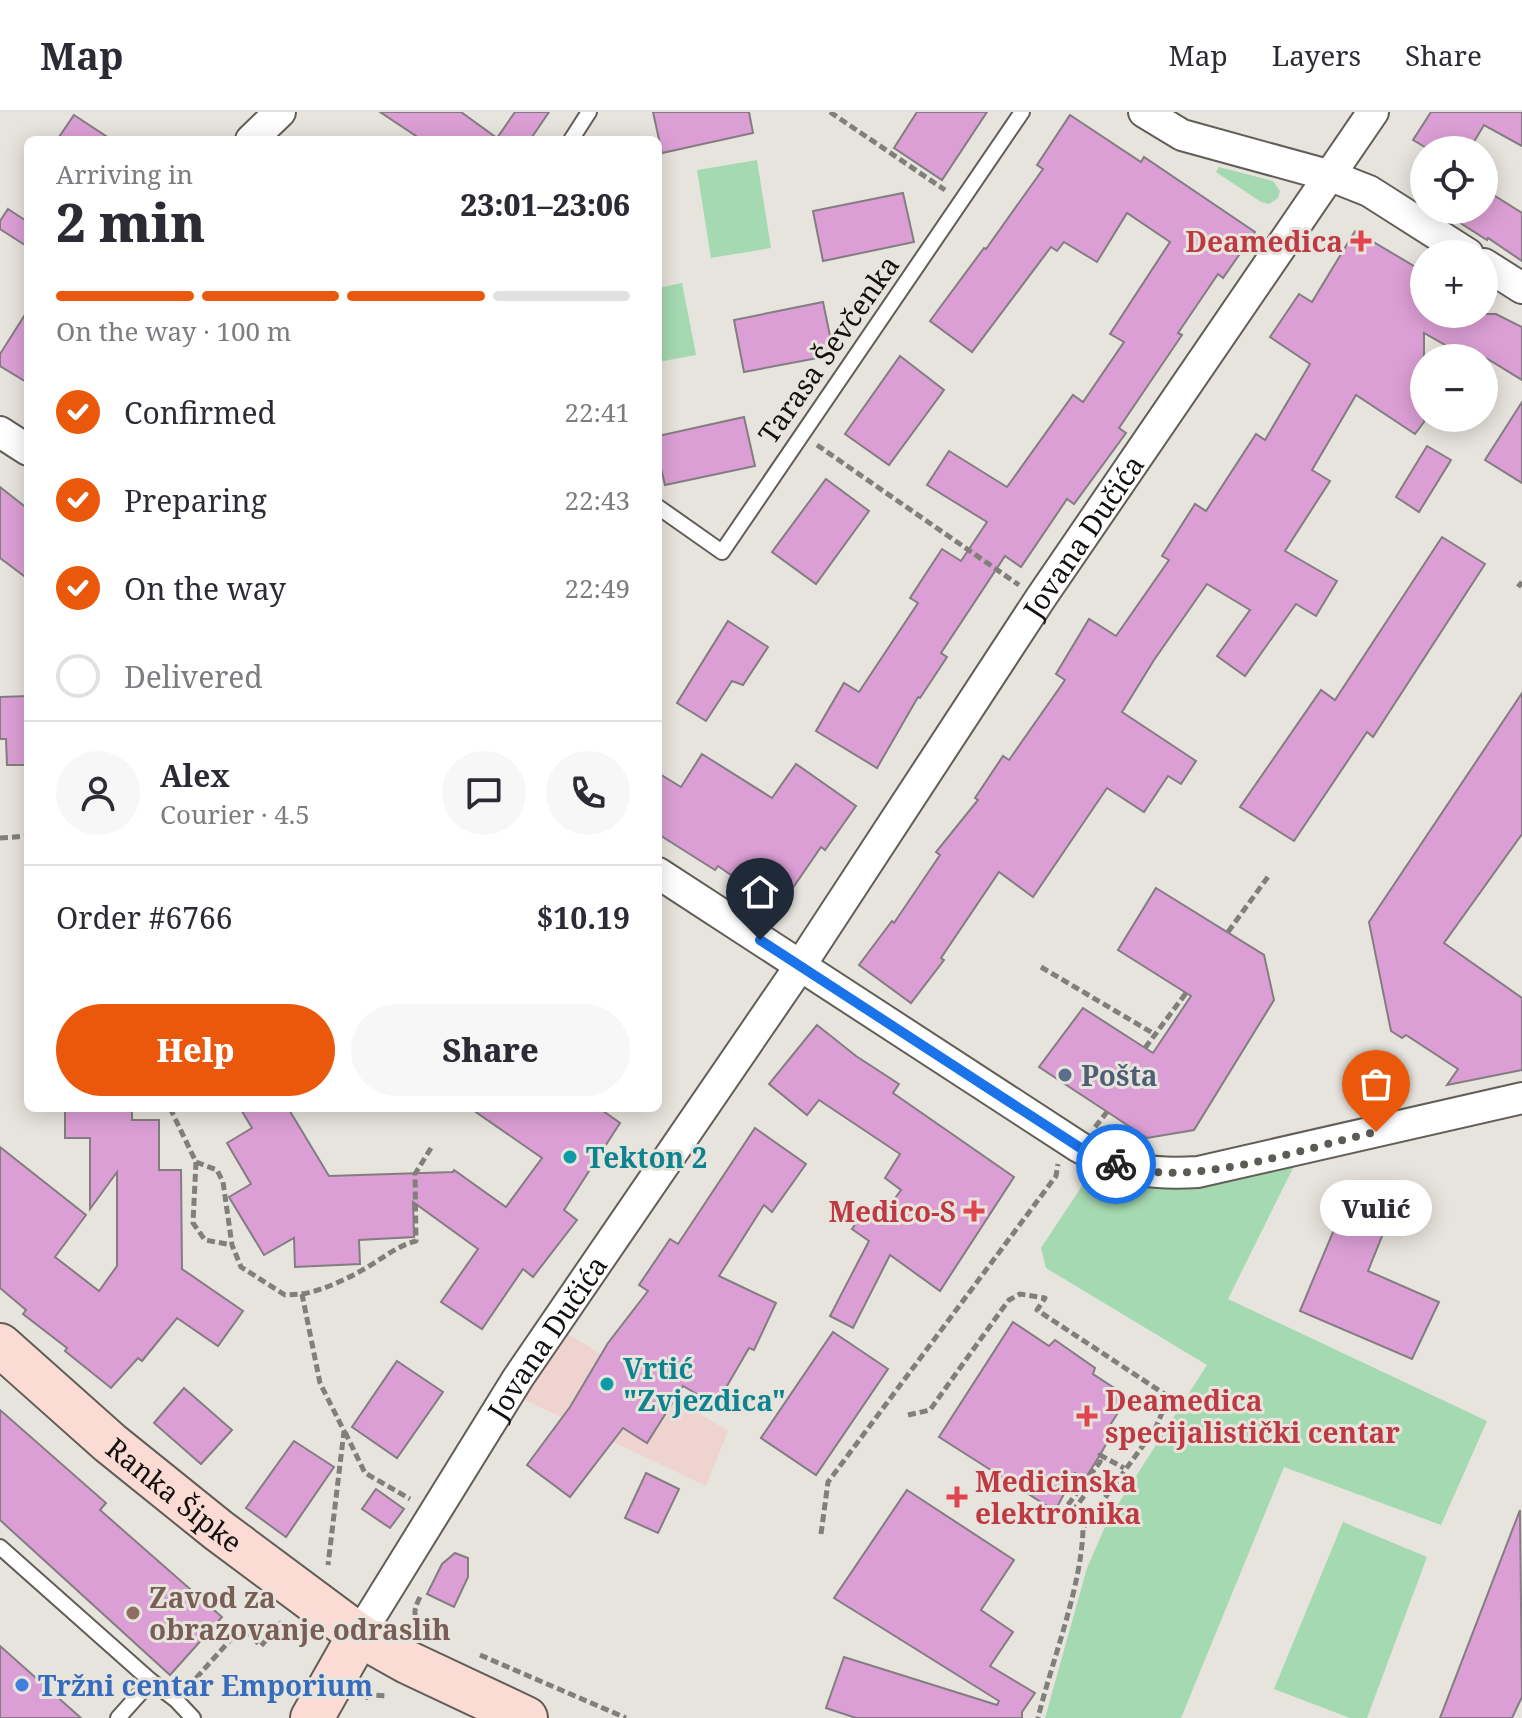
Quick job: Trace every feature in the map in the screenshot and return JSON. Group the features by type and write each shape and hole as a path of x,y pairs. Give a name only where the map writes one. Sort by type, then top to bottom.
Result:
{"main road":[{"name":"Ranka Šipke","path":"0,1345 110,1443 218,1530 359,1635 407,1662 526,1718"},
{"name":"Jovana Dučića","path":"312,1718 359,1635"}],"street":[{"path":"255,136 280,112"},
{"path":"1144,112 1182,135 1331,176 1369,191 1446,240"},
{"name":"Jovana Dučića","path":"359,1635 518,1378 800,966 1040,599 1373,112"},
{"path":"1498,273 1522,288"},
{"path":"662,876 1079,1147 1131,1170 1150,1173 1198,1172 1522,1098"},
{"path":"1486,1108 1522,1108"}],"lane":[{"path":"574,136 589,112"},
{"name":"Tarasa Ševčenka","path":"662,510 722,552 1022,112"},
{"path":"0,1547 193,1718"},
{"path":"118,1718 151,1681"}],"path":[{"path":"830,112 962,201"},
{"path":"801,433 1040,599"},
{"path":"0,838 24,836"},
{"path":"1228,932 1270,874"},
{"path":"1041,967 1156,1035"},
{"path":"1145,1048 1186,993"},
{"path":"172,1112 196,1162 193,1223 205,1240 232,1245"},
{"path":"196,1162 217,1170 223,1182 232,1245 241,1267 285,1295 302,1294 317,1291 363,1270 399,1247 416,1241 415,1174 431,1148"},
{"path":"821,1534 828,1482 1056,1176 1058,1159"},
{"path":"302,1294 320,1383 365,1473 411,1500 404,1512"},
{"path":"908,1415 930,1410 1009,1300 1020,1294 1045,1298 1037,1310 1169,1397 1155,1429 1083,1528 1075,1583 1038,1718"},
{"path":"328,1565 344,1431"},
{"path":"1110,1489 1095,1481 1067,1519 1061,1514 1100,1462 1100,1455 1124,1468"},
{"path":"419,1598 413,1610 417,1623 438,1636"},
{"path":"176,1700 242,1627 261,1646 282,1622"},
{"path":"466,1649 626,1718"},
{"path":"357,1707 366,1697 379,1694 388,1696"}],"shaded area":[{"path":"566,1333 728,1431 706,1486 523,1399"}],"green space":[{"path":"757,160 771,248 711,258 697,170"},
{"path":"1219,167 1273,181 1280,191 1278,198 1269,204 1261,202 1216,172"},
{"path":"682,283 696,355 662,361 662,287"},
{"path":"1295,1164 1228,1299 1487,1421 1441,1525 1284,1467 1181,1718 1045,1718 1087,1568 1108,1520 1207,1365 1046,1268 1041,1248 1084,1183 1097,1178 1144,1186 1183,1187 1216,1184"},
{"path":"1343,1522 1427,1557 1367,1718 1350,1718 1274,1689"}],"building":[{"path":"380,112 461,112 494,136 416,136"},
{"path":"515,112 549,112 533,136 498,136"},
{"path":"653,112 749,112 753,133 662,153 662,136 658,136"},
{"path":"917,112 987,112 942,180 894,148"},
{"path":"1431,112 1522,112 1522,146 1484,125 1477,136 1416,136"},
{"path":"74,115 106,136 60,136"},
{"path":"1070,115 1141,162 1144,157 1255,232 1223,278 1218,274 1178,333 1182,335 1119,428 1126,433 1074,504 1067,499 1021,567 1005,556 941,653 947,657 918,697 877,768 816,731 844,683 859,692 918,603 910,598 942,549 961,561 987,522 927,485 949,451 1007,487 1073,395 1083,402 1124,342 1110,334 1170,242 1127,213 1097,262 1064,242 1057,251 1051,247 972,352 930,321 1043,169 1037,165"},
{"path":"903,193 914,242 823,261 813,211"},
{"path":"1498,198 1522,213 1522,261 1498,245 1498,240 1487,240 1462,224 1498,224"},
{"path":"8,209 24,219 24,244 0,229 0,221"},
{"path":"1355,231 1410,264 1410,328 1498,328 1498,315 1522,327 1522,380 1498,365 1498,344 1443,344 1424,333 1424,344 1410,344 1410,431 1356,395 1312,470 1330,481 1285,551 1337,581 1316,616 1296,604 1245,676 1217,656 1250,610 1207,584 1122,712 1196,761 1181,784 1168,776 1144,812 1107,788 1033,897 999,872 941,958 944,960 911,1003 859,965 892,921 894,923 940,855 936,852 978,800 975,798 1003,756 1009,760 1065,680 1056,674 1089,619 1116,636 1169,560 1162,556 1195,504 1206,511 1256,434 1265,440 1310,364 1270,337 1299,294 1312,302"},
{"path":"823,302 834,355 744,372 734,320"},
{"path":"24,316 24,381 0,366 0,354"},
{"path":"900,356 944,390 889,465 845,434"},
{"path":"1522,402 1522,483 1485,460"},
{"path":"744,417 755,466 665,485 662,435"},
{"path":"1427,446 1451,460 1419,512 1396,497"},
{"path":"826,479 869,511 816,584 772,552"},
{"path":"0,487 24,506 24,576 0,558"},
{"path":"1442,537 1485,564 1373,737 1367,732 1294,841 1240,807 1321,690 1335,700"},
{"path":"728,621 768,647 743,685 732,681 706,721 677,703"},
{"path":"1522,693 1522,834 1444,943 1522,998 1522,1070 1447,1085 1458,1069 1406,1035 1402,1038 1391,1031 1369,922"},
{"path":"24,696 24,765 7,765 6,739 0,739 0,697"},
{"path":"702,754 772,798 796,764 856,806 825,850 821,847 779,908 718,866 715,870 662,837 662,775 681,787"},
{"path":"1156,888 1264,955 1274,1000 1194,1130 1147,1138 1039,1067 1083,1008 1153,1053 1191,996 1118,950"},
{"path":"817,1025 899,1084 893,1093 1014,1177 940,1291 890,1255 853,1328 830,1316 869,1241 852,1229 867,1207 881,1217 901,1190 885,1178 900,1154 819,1100 807,1115 769,1084"},
{"path":"65,1112 132,1112 132,1120 159,1120 159,1170 181,1170 182,1269 243,1311 218,1346 177,1318 142,1361 138,1358 111,1388 23,1314 26,1310 0,1288 0,1147 86,1215 55,1257 99,1291 117,1266 117,1172 90,1209 90,1138 65,1138"},
{"path":"242,1112 290,1112 329,1176 454,1170 506,1207 542,1158 476,1112 605,1112 620,1123 564,1210 577,1220 533,1277 523,1269 482,1329 441,1302 478,1249 413,1202 414,1237 359,1240 360,1264 295,1267 294,1238 264,1255 229,1197 251,1184 227,1143 252,1128"},
{"path":"755,1128 806,1164 772,1212 764,1205 719,1276 776,1303 754,1350 749,1348 716,1405 683,1386 647,1443 623,1428 570,1497 527,1465 570,1407 608,1343 648,1291 639,1285 670,1239 678,1244"},
{"path":"1353,1184 1395,1204 1368,1271 1439,1302 1412,1359 1300,1311"},
{"name":"Deamedica specijalistički centar","path":"1013,1322 1049,1346 1055,1340 1095,1368 1093,1374 1128,1397 1105,1433 1110,1437 1085,1479 1075,1473 1055,1511 939,1437"},
{"path":"833,1332 888,1369 816,1475 761,1438"},
{"path":"397,1361 443,1392 397,1458 352,1427"},
{"path":"184,1388 232,1430 201,1464 154,1423"},
{"path":"0,1410 106,1503 100,1510 222,1617 170,1675 0,1520"},
{"path":"294,1441 334,1467 286,1537 246,1508"},
{"path":"646,1473 679,1489 658,1533 625,1518"},
{"path":"376,1489 404,1509 390,1528 362,1509"},
{"path":"907,1490 1014,1560 981,1610 1013,1632 990,1666 1035,1693 1022,1712 1022,1718 856,1718 826,1708 844,1657 997,1705 999,1701 834,1598"},
{"path":"1520,1510 1522,1697 1512,1718 1440,1718"},
{"path":"455,1553 468,1558 468,1577 454,1607 427,1594 442,1564"},
{"name":"Tržni centar Emporium","path":"0,1646 81,1718 0,1718"}],"way so far":[{"path":"1116,1164 1150,1173 1198,1172 1376,1132"}],"place":[{"name":"Deamedica","path":"1361,241"},
{"name":"Pošta","path":"1065,1075"},
{"name":"Vulić","path":"1376,1132"},
{"name":"Tekton 2","path":"570,1157"},
{"name":"Medico-S","path":"974,1211"},
{"name":"Vrtić \"Zvjezdica\"","path":"607,1384"},
{"name":"Deamedica specijalistički centar","path":"1087,1416"},
{"name":"Medicinska elektronika","path":"957,1497"},
{"name":"Zavod za obrazovanje odraslih","path":"133,1613"},
{"name":"Tržni centar Emporium","path":"22,1685"}],"route":[{"path":"760,940 1079,1147 1116,1164"}]}
